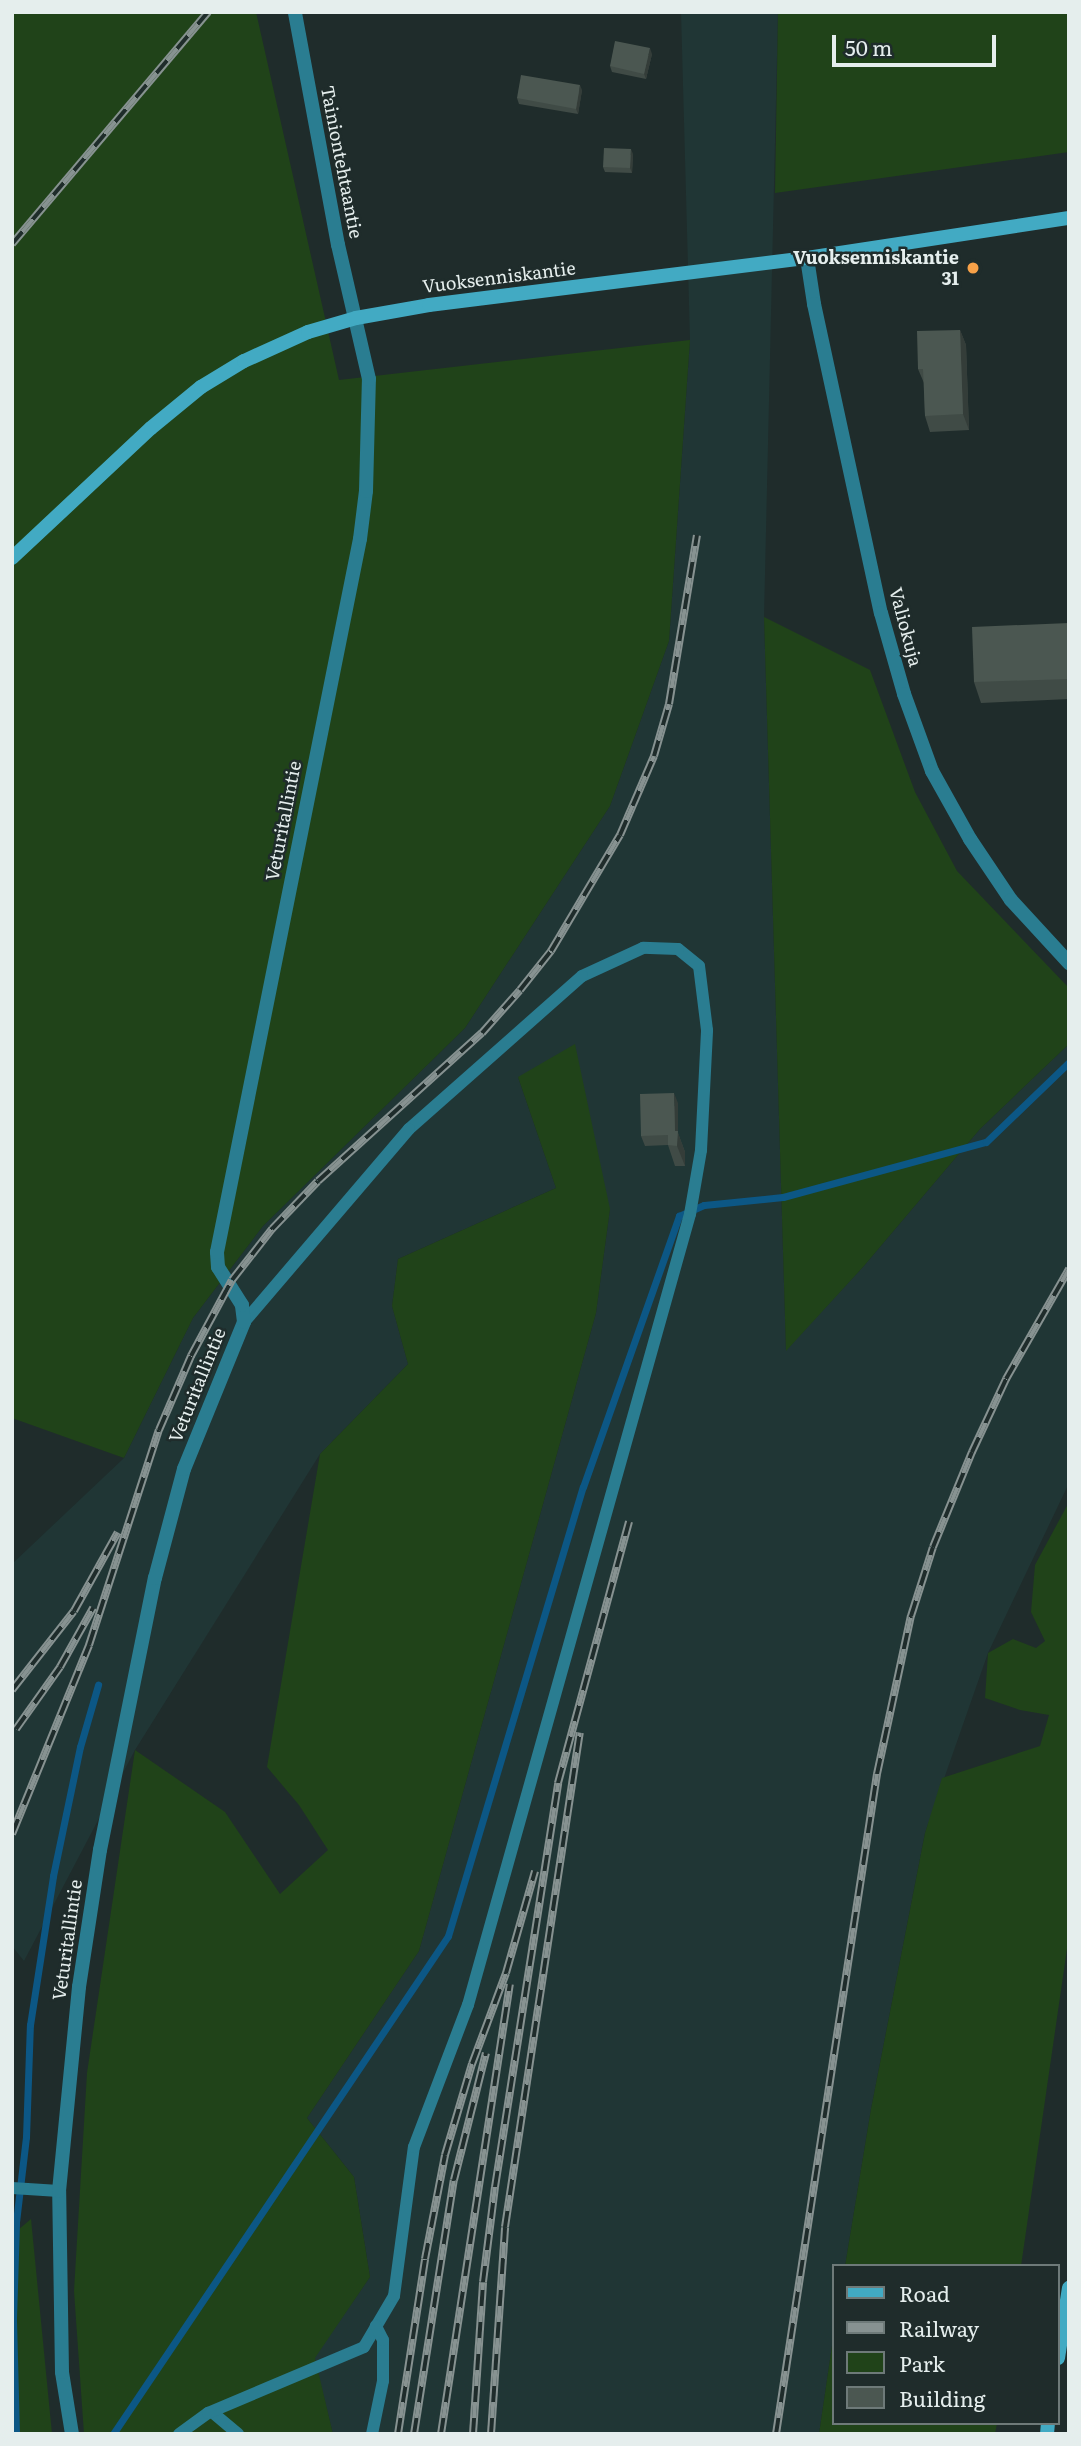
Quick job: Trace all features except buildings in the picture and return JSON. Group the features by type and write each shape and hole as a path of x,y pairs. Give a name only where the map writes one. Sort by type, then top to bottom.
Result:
{"street":[{"name":"Tainiontehtaantie","path":"295,12 345,276 356,318"},
{"name":"Vuoksenniskantie","path":"12,558 151,428 201,387 244,361 307,332 356,318 429,305 807,258 1069,218"},
{"name":"Valiokuja","path":"807,258 814,304 881,613 904,694 932,771 970,839 1011,900 1069,963"},
{"name":"Veturitallintie","path":"72,2434 62,2372 59,2191 79,1987 100,1850 155,1578 184,1469 244,1322 242,1305 218,1267 217,1252 360,539 370,447 369,379 356,318"},
{"path":"1060,2345 1069,2288"}],"lane":[{"path":"179,2434 212,2412 364,2347 394,2296 414,2147 468,2005 690,1214 701,1150 707,1030 699,966 678,949 643,948 582,976 409,1129 244,1322"},
{"path":"12,2188 59,2191"},
{"path":"372,2434 383,2381 383,2340 376,2326"},
{"path":"212,2412 238,2434"}],"shaded area":[{"path":"681,12 778,12 764,617 786,1350 863,1267 980,1129 1069,1044 1069,1483 988,1653 925,1833 871,2109 845,2264 832,2264 832,2346 819,2434 333,2434 314,2358 370,2277 354,2177 307,2118 419,1951 596,1313 610,1209 518,1077 556,1188 398,1259 392,1306 408,1364 320,1454 135,1750 24,1961 12,1946 12,1564 124,1458 193,1318 263,1226 465,1028 610,806 669,641 690,340"}],"green space":[{"path":"12,12 256,12 339,380 690,340 669,641 610,806 465,1028 263,1226 193,1318 124,1458 12,1418"},
{"path":"778,12 1069,12 1069,152 775,193"},
{"path":"764,617 870,670 915,792 957,871 1069,988 1069,1044 980,1129 863,1267 786,1351"},
{"path":"575,1044 610,1209 596,1313 419,1951 307,2118 354,2177 370,2277 315,2358 333,2434 84,2434 74,2291 87,2073 135,1750 225,1812 280,1894 328,1850 299,1805 267,1767 320,1454 408,1364 392,1306 398,1259 556,1188 518,1077"},
{"path":"1069,1502 1069,1935 1021,2264 845,2264 871,2109 925,1833 942,1778 1040,1746 1049,1715 1020,1710 985,1698 988,1653 1013,1639 1036,1648 1045,1641 1031,1612 1035,1565"},
{"path":"31,2219 52,2434 12,2434 12,2235"},
{"path":"832,2346 832,2425 997,2425 995,2434 819,2434"}],"waterway":[{"path":"113,2434 448,1936 583,1487 679,1216 704,1205 783,1197 986,1142 1069,1062"},
{"path":"16,2434 13,2319 16,2222 26,2137 30,2025 53,1876 80,1747 98,1685"}],"railway":[{"path":"12,244 208,12"},
{"path":"12,1834 89,1645 159,1430 191,1356 232,1280 272,1229 318,1181 482,1033 520,990 551,951 620,835 654,756 669,704 697,535"},
{"path":"776,2434 877,1774 911,1616 933,1547 972,1452 1006,1379 1069,1269"},
{"path":"473,2434 483,2282 495,2187 558,1783 629,1521"},
{"path":"12,1690 74,1611 118,1532"},
{"path":"16,1729 60,1667 93,1608"},
{"path":"491,2434 505,2227 580,1733"},
{"path":"398,2434 425,2259 445,2155 472,2064 506,1973 535,1871"},
{"path":"441,2434 510,1984"},
{"path":"414,2434 454,2180 486,2053"}],"place":[{"name":"Vuoksenniskantie 31","path":"973,268"}]}
